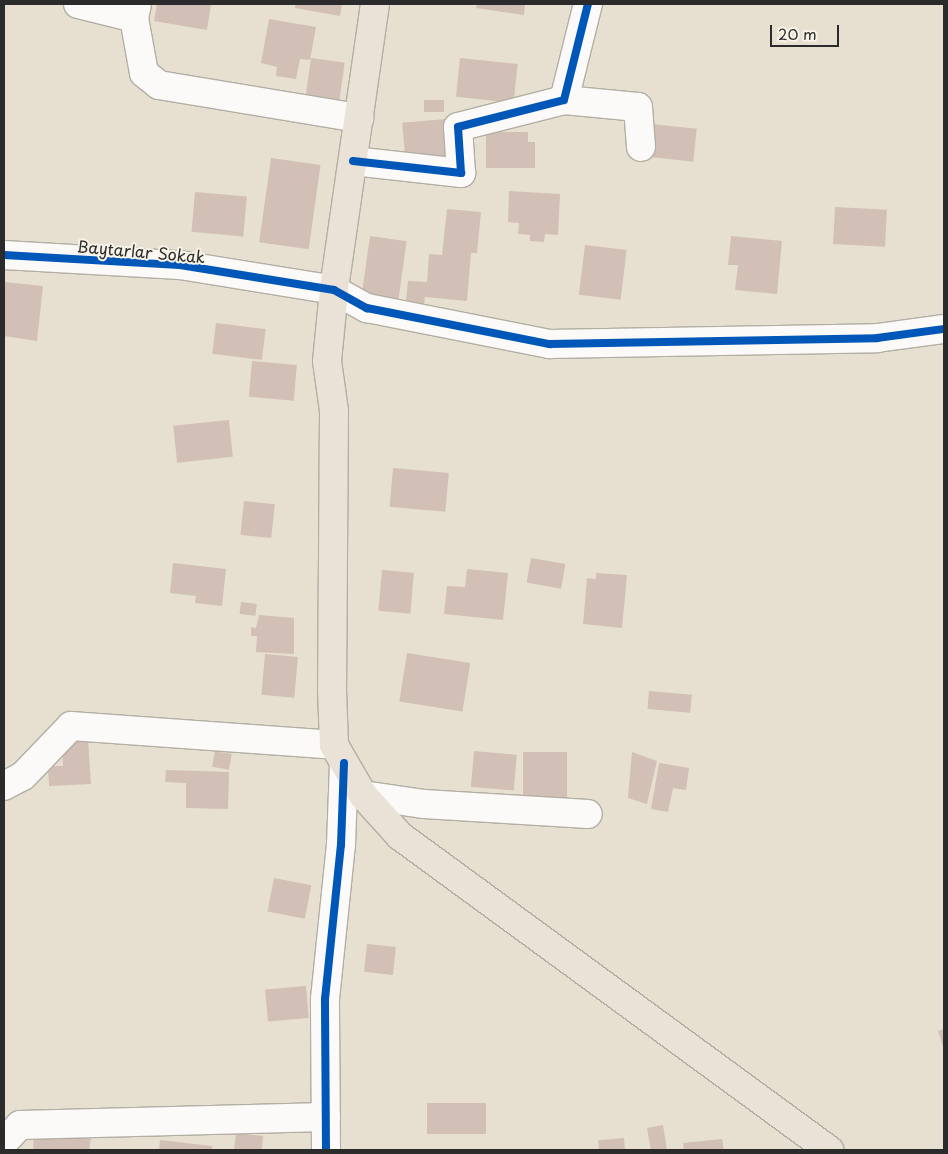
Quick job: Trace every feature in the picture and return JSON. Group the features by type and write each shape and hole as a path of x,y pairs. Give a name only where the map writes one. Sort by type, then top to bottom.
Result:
{"main road":[{"path":"375,4 334,290 328,361 334,410 339,754 363,795 400,836 829,1150"}],"street":[{"path":"78,4 136,11 144,73 159,85 359,118"},
{"path":"564,100 588,4"},
{"path":"353,161 461,174 458,127 564,100 638,107 641,147"},
{"name":"Baytarlar Sokak","path":"4,255 180,265 334,290 367,308 550,344 877,338 944,329"},
{"path":"4,786 23,776 71,726 339,754 341,845 325,999 326,1150"},
{"path":"363,795 424,804 588,814"},
{"path":"4,1142 20,1125 326,1117"}],"building":[{"path":"157,4 211,4 207,30 154,21"},
{"path":"295,4 342,4 340,16 295,8"},
{"path":"477,4 525,4 524,15 476,8"},
{"path":"269,19 316,27 310,60 300,59 296,79 276,76 277,67 261,63"},
{"path":"311,58 345,63 339,106 305,102"},
{"path":"460,58 518,64 514,103 456,97"},
{"path":"424,100 444,100 444,112 424,112"},
{"path":"446,119 449,156 405,160 402,123"},
{"path":"651,124 697,129 693,162 648,157"},
{"path":"486,132 528,132 528,142 535,142 535,168 486,168"},
{"path":"271,158 321,165 309,249 259,242"},
{"path":"509,191 560,194 558,235 545,234 544,242 530,241 530,235 518,234 519,223 508,222"},
{"path":"195,192 247,197 243,236 192,232"},
{"path":"835,207 887,210 885,247 833,244"},
{"path":"447,209 481,212 477,253 471,253 467,301 425,297 423,311 405,310 408,281 427,282 429,254 442,255"},
{"path":"370,236 407,241 398,301 362,295"},
{"path":"731,236 782,241 777,294 735,290 738,265 728,265"},
{"path":"585,245 627,250 621,300 579,295"},
{"path":"4,282 43,286 37,341 4,336"},
{"path":"216,323 266,329 262,360 212,354"},
{"path":"252,361 297,365 294,401 249,397"},
{"path":"229,420 233,457 177,463 173,426"},
{"path":"393,468 449,473 445,512 390,507"},
{"path":"244,501 275,504 271,538 240,535"},
{"path":"531,558 565,564 561,589 527,583"},
{"path":"173,563 226,569 222,606 195,603 196,596 170,593"},
{"path":"467,569 508,573 503,620 444,614 447,586 465,587"},
{"path":"382,570 414,573 410,614 378,611"},
{"path":"596,573 627,575 622,628 583,624 587,578 596,579"},
{"path":"241,602 257,604 255,616 240,614"},
{"path":"259,615 294,618 294,654 256,652 257,636 251,636 251,627 256,628"},
{"path":"407,653 470,663 463,711 399,701"},
{"path":"265,654 298,657 294,698 261,695"},
{"path":"649,691 692,695 690,713 647,709"},
{"path":"88,739 91,784 49,786 48,766 63,766 62,741"},
{"path":"215,751 232,754 229,770 212,767"},
{"path":"474,751 517,755 514,791 471,787"},
{"path":"523,752 567,752 567,807 523,807"},
{"path":"632,752 657,761 647,804 628,798"},
{"path":"659,763 689,768 686,790 673,788 668,812 651,809"},
{"path":"166,770 229,772 228,809 186,808 186,783 165,782"},
{"path":"274,878 311,885 305,919 268,911"},
{"path":"367,944 396,947 393,975 364,972"},
{"path":"306,986 309,1018 268,1021 265,990"},
{"path":"944,1029 944,1050 938,1031"},
{"path":"427,1103 486,1103 486,1134 427,1134"},
{"path":"663,1125 667,1150 651,1150 647,1128"},
{"path":"34,1133 91,1139 89,1150 33,1150"},
{"path":"236,1133 263,1136 262,1150 234,1150"},
{"path":"624,1138 625,1150 599,1150 598,1140"},
{"path":"722,1139 724,1150 684,1150 683,1143"},
{"path":"160,1140 212,1146 212,1150 159,1150"}],"cycle path":[{"path":"353,161 461,173 458,127 564,100 588,4"},
{"path":"4,255 180,265 334,290 367,308 549,344 877,338 944,329"},
{"path":"326,1150 325,999 341,845 344,763"}]}
